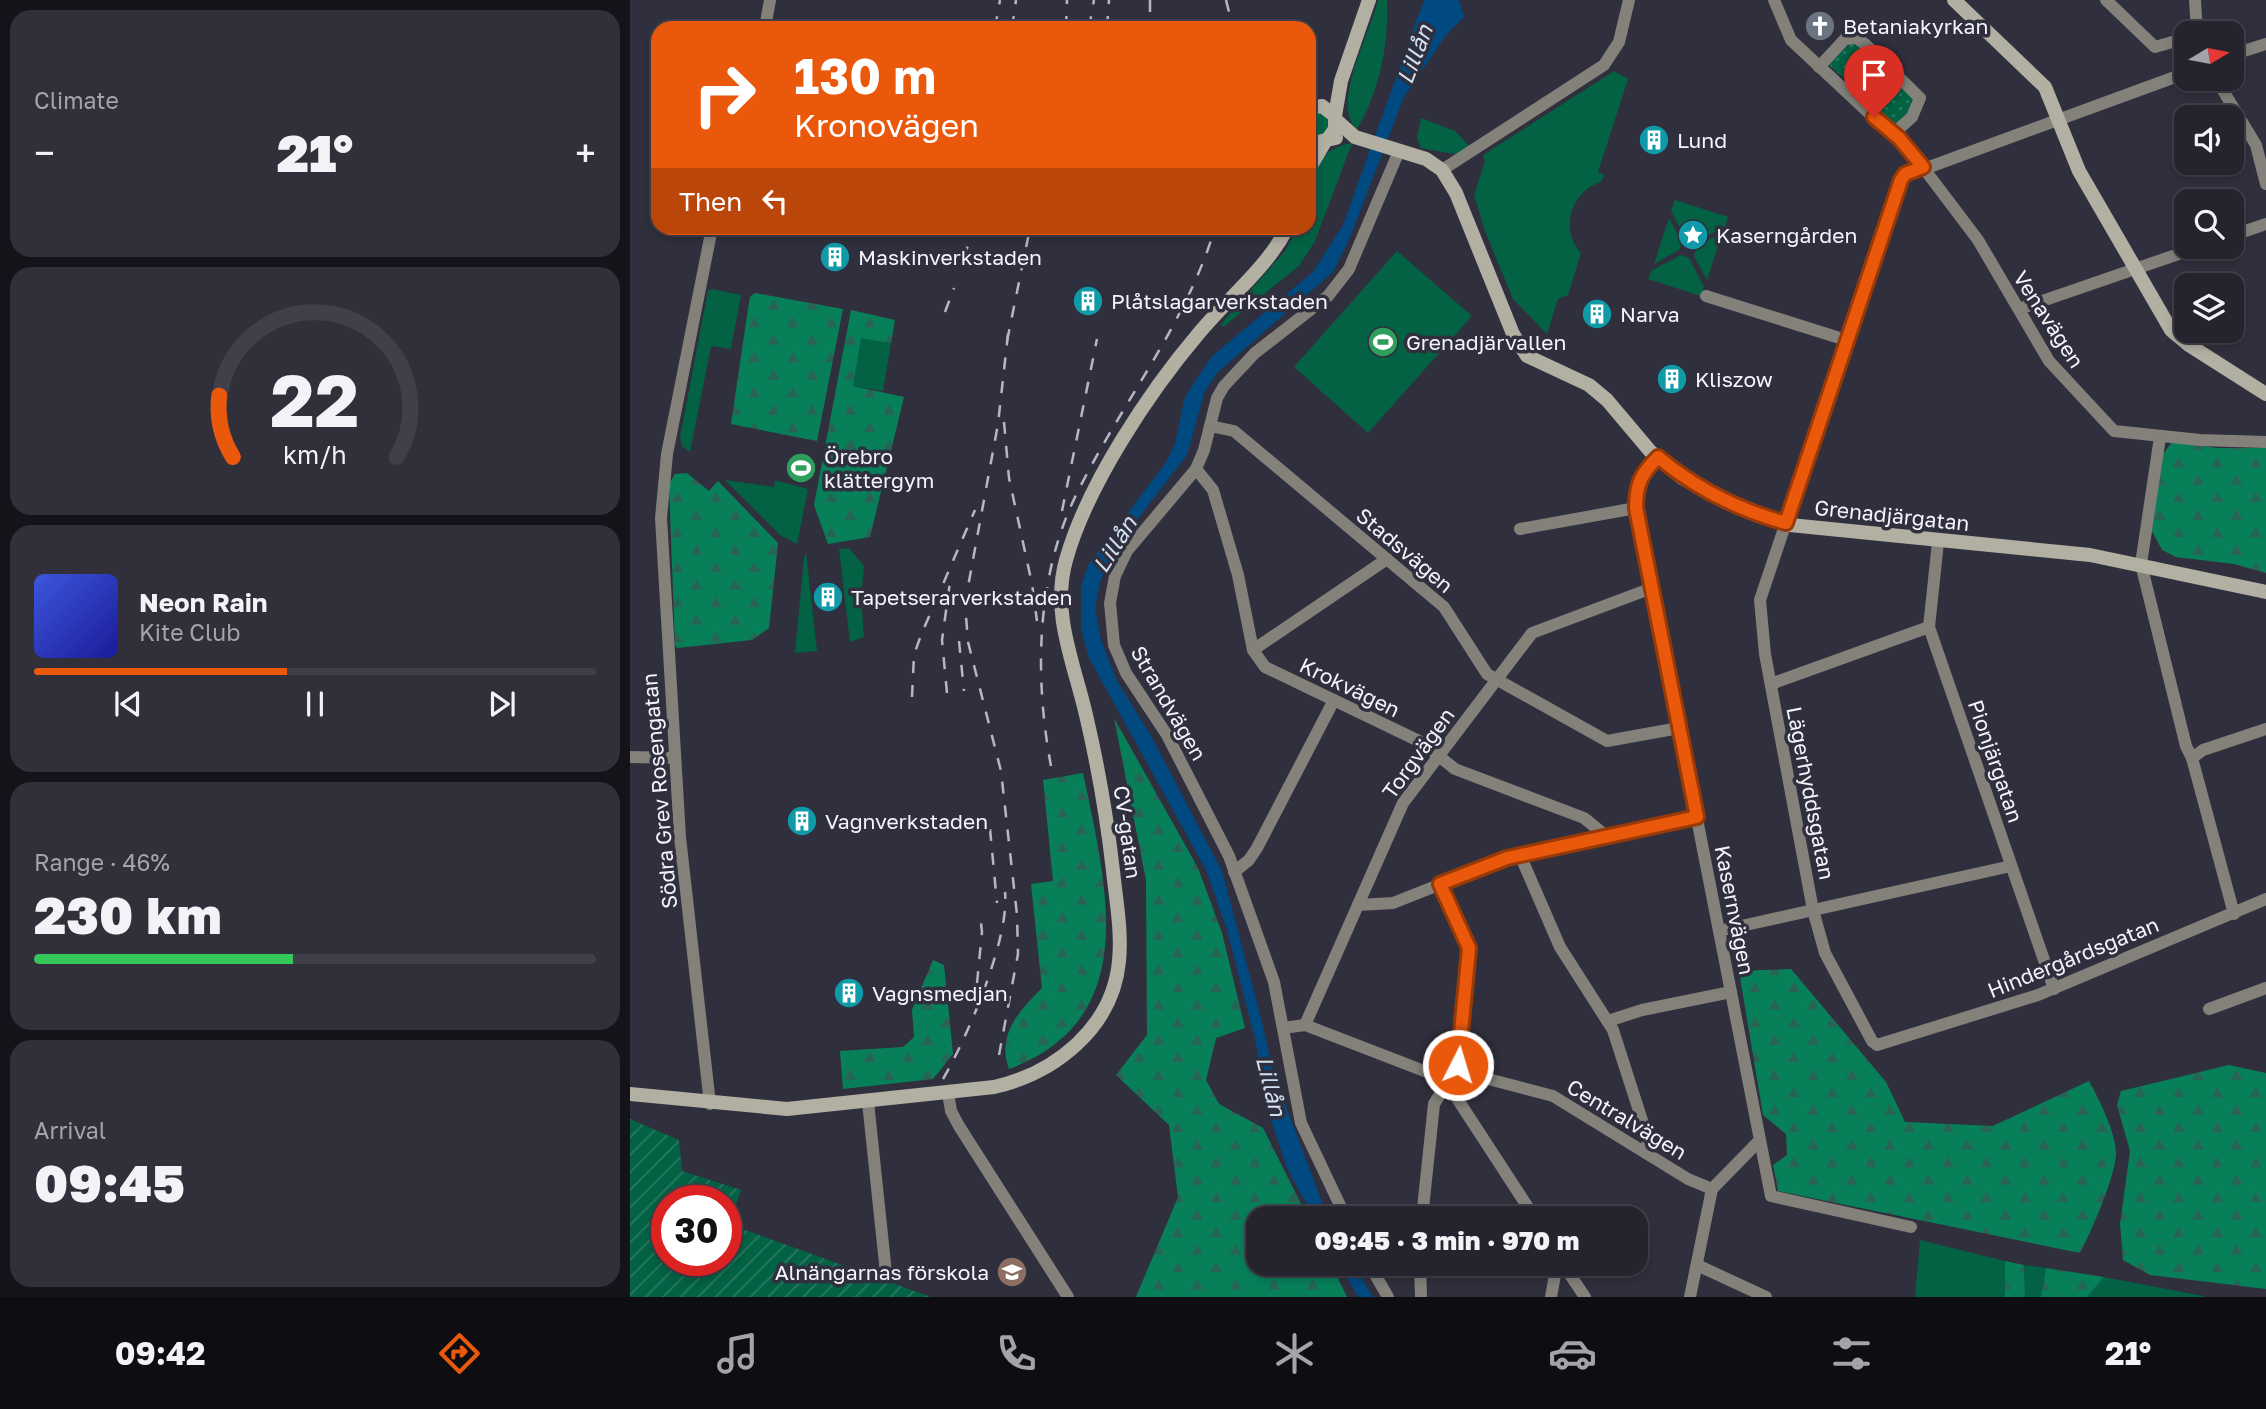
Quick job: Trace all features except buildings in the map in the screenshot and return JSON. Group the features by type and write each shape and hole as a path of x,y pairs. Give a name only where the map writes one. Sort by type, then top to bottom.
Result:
{"street":[{"path":"766,21 771,0"},
{"path":"1316,157 1334,133 1341,81 1369,0"},
{"path":"1316,139 1355,137 1426,159 1443,170 1604,65 1619,42 1629,0"},
{"name":"Venavägen","path":"1774,0 1786,33 1819,67 1894,134 1923,167 1978,240 2049,361 2114,431 2160,437 2266,442"},
{"path":"1954,0 2045,87 2079,171 2178,338 2266,394"},
{"path":"2106,0 2155,47 2174,41"},
{"path":"2196,0 2197,21"},
{"path":"1819,67 1845,40 1857,38 1866,46 1920,99 1912,117 1894,134"},
{"path":"2244,51 2266,44"},
{"path":"1923,167 2174,77"},
{"path":"1316,104 1331,95 1341,81"},
{"path":"2223,91 2256,145 2266,155"},
{"path":"1316,107 1327,108 1355,137"},
{"path":"2256,145 2266,184"},
{"name":"Strandvägen","path":"1340,1206 1301,1123 1269,964 1225,847 1167,735 1126,673 1114,645 1110,617 1112,590 1127,551 1196,469 1217,398 1236,371 1255,353 1315,308 1339,285 1357,254 1394,149"},
{"name":"Lägerhyddsgatan","path":"1891,1043 1877,1045 1872,1041 1825,953 1813,910 1770,684 1759,600 1902,177 1923,167"},
{"name":"Grenadjärgatan","path":"1443,170 1456,193 1517,343 1527,356 1578,378 1592,388 1658,457 1682,478 1703,489 1756,515 1786,523 1814,528 1863,530 1938,542 2090,555 2266,592"},
{"path":"2244,232 2266,224"},
{"name":"Södra Grev Rosengatan","path":"710,1104 674,758 661,491 711,235"},
{"name":"CV-gatan","path":"630,1094 787,1110 948,1093 1004,1085 1047,1067 1081,1041 1108,1001 1119,958 1116,901 1094,749 1062,622 1064,569 1086,506 1122,440 1197,334 1261,266 1282,235"},
{"path":"2019,309 2174,256"},
{"path":"1706,296 1846,340"},
{"name":"Stadsvägen","path":"1210,426 1234,431 1444,607 1487,674 1607,741 1679,728"},
{"path":"2160,437 2141,564 2186,746 2192,758 2234,914"},
{"name":"Kasernvägen","path":"1658,457 1640,475 1636,490 1636,508 1772,1196 1911,1227"},
{"path":"1196,469 1213,490 1238,575 1253,650 1387,559"},
{"path":"1520,529 1636,508"},
{"name":"Pionjärgatan","path":"1938,542 1929,627 2054,989"},
{"name":"Torgvägen","path":"1305,1025 1403,803 1532,633 1652,588"},
{"path":"1770,684 1929,627"},
{"name":"Krokvägen","path":"1253,650 1265,667 1421,742 1455,769 1584,818 1606,836"},
{"path":"1234,872 1249,860 1334,701"},
{"path":"2192,758 2203,750 2266,729"},
{"path":"630,757 674,758"},
{"path":"1358,905 1393,903 1520,855 1697,817"},
{"path":"1520,855 1560,947 1613,1030 1648,1139 1646,1153"},
{"path":"1720,931 2011,866"},
{"path":"1423,1206 1434,1104 1458,1065 1469,948 1440,884"},
{"name":"Hindergårdsgatan","path":"1891,1043 2054,989 2266,899"},
{"path":"2209,1009 2266,988"},
{"path":"1608,1021 1631,1012 1731,992"},
{"path":"1283,1028 1305,1025 1432,1074 1447,1083 1527,1206"},
{"name":"Centralvägen","path":"1447,1083 1477,1076 1553,1096 1689,1179 1712,1189"},
{"path":"948,1093 951,1111 959,1126 1068,1297"},
{"path":"868,1102 886,1273"},
{"path":"1690,1297 1712,1189 1760,1140"},
{"path":"1697,1265 1766,1297"},
{"path":"1376,1276 1388,1297"},
{"path":"1420,1276 1421,1297"},
{"path":"1551,1297 1555,1276"},
{"path":"1571,1276 1585,1297"}],"green space":[{"path":"1378,0 1387,0 1384,50 1372,99 1357,129 1350,118 1350,86"},
{"path":"1850,44 1859,44 1917,101 1897,126 1828,64"},
{"path":"1614,71 1628,79 1598,172 1604,175 1601,182 1582,194 1572,212 1571,233 1574,244 1581,253 1568,295 1558,299 1547,334 1513,299 1485,231 1474,195 1485,162 1483,155"},
{"path":"1316,114 1323,114 1329,120 1327,132 1316,134"},
{"path":"1421,118 1455,131 1470,147 1455,154 1421,148 1417,138"},
{"path":"1352,143 1315,241 1299,266 1223,327 1221,324 1285,251 1294,235 1316,235 1316,170 1327,154"},
{"path":"1675,200 1728,217 1725,227 1695,242 1686,240 1671,211"},
{"path":"1669,218 1682,242 1679,250 1654,264"},
{"path":"1722,233 1707,280 1694,256 1697,246"},
{"name":"Grenadjärvallen","path":"1397,251 1472,316 1368,433 1294,367"},
{"path":"1681,255 1689,258 1704,287 1701,296 1648,279 1652,270"},
{"path":"712,289 741,295 731,349 711,346 690,452 682,446 680,437 708,291"},
{"path":"755,293 843,309 817,441 731,424 750,297"},
{"path":"851,310 895,320 891,343 861,338 853,386 904,397 870,537 828,544 814,505"},
{"path":"861,337 891,343 883,391 853,386"},
{"path":"2172,442 2217,448 2266,448 2266,573 2234,564 2176,557 2162,550 2152,531 2163,454"},
{"path":"687,473 709,491 718,481 778,543 769,628 752,640 677,648 675,645 669,484 675,474"},
{"path":"725,480 774,487 775,480 808,489 797,544 780,535"},
{"path":"849,548 864,566 861,598 864,637 850,642 839,549"},
{"path":"806,552 817,651 795,653 804,558"},
{"path":"1114,718 1198,868 1222,933 1245,1028 1216,1038 1206,1080 1219,1104 1263,1128 1302,1206 1246,1206 1246,1276 1337,1276 1347,1297 1136,1297 1178,1197 1169,1125 1116,1075 1147,1035 1146,880"},
{"path":"1083,773 1100,859 1105,902 1105,944 1098,983 1081,1017 1052,1046 1009,1069 1006,1045 1012,1024 1042,988 1031,884 1053,881 1043,780"},
{"path":"933,960 944,965 953,1054 933,1079 843,1089 840,1051 903,1047 914,1037 912,1010"},
{"path":"1791,969 1886,1082 1905,1122 1993,1126 2089,1081 2110,1126 2116,1154 2107,1190 2080,1253 1778,1191 1773,1165 1787,1155 1786,1134 1763,1115 1739,971"},
{"path":"2229,1065 2266,1073 2266,1289 2150,1275 2123,1260 2120,1224 2130,1151 2117,1105 2121,1091"},
{"path":"630,1119 679,1140 682,1171 725,1185 651,1185 651,1276 742,1276 742,1229 931,1297 630,1297"},
{"path":"1920,1240 2005,1261 2005,1297 1915,1297"},
{"path":"2005,1261 2024,1265 2025,1297 2005,1297"},
{"path":"2024,1265 2046,1268 2041,1297 2025,1297"},
{"path":"2046,1268 2104,1277 2087,1297 2041,1297"},
{"path":"2104,1277 2203,1296 2204,1297 2087,1297"}],"water":[{"name":"Lillån","path":"1424,0 1459,0 1464,17 1446,35 1404,97 1349,240 1333,272 1217,373 1205,391 1187,455 1116,547 1100,582 1095,608 1101,640 1117,681 1150,734 1222,871 1273,1072 1323,1206 1308,1206 1287,1168 1271,1120 1255,1039 1227,930 1206,870 1089,658 1081,629 1081,587 1088,565 1165,464 1175,444 1185,397 1211,357 1313,272 1343,225"},
{"path":"1346,1276 1360,1276 1373,1297 1358,1297"}],"railway":[{"path":"996,21 1000,0"},
{"path":"1013,21 1016,0"},
{"path":"1066,21 1067,0"},
{"path":"1090,21 1094,0"},
{"path":"1108,21 1109,0"},
{"path":"1150,0 1150,21"},
{"path":"1226,0 1231,21"},
{"path":"964,258 971,235"},
{"path":"1007,341 1029,235"},
{"path":"1051,766 1042,697 1042,626 1054,556 1064,523 1096,458 1171,330 1203,263 1213,235"},
{"path":"945,312 954,288"},
{"path":"999,1055 1018,954 1017,915 1001,771 968,642 965,603 998,424 1008,334"},
{"path":"1062,511 1097,339"},
{"path":"1004,422 1009,478 1032,584 1037,621"},
{"path":"912,697 914,655 975,510"},
{"path":"947,693 942,640 950,582"},
{"path":"959,641 964,691"},
{"path":"990,829 997,903"},
{"path":"943,1079 964,1039 994,961 1005,912 1005,892"},
{"path":"977,983 982,932 980,914"}],"place":[{"name":"Betaniakyrkan","path":"1820,26"},
{"name":"Lund","path":"1654,140"},
{"name":"Kaserngården","path":"1693,235"},
{"name":"Maskinverkstaden","path":"835,257"},
{"name":"Plåtslagarverkstaden","path":"1088,301"},
{"name":"Narva","path":"1597,314"},
{"name":"Grenadjärvallen","path":"1383,342"},
{"name":"Kliszow","path":"1672,379"},
{"name":"Örebro klättergym","path":"801,468"},
{"name":"Tapetserarverkstaden","path":"828,597"},
{"name":"Vagnverkstaden","path":"802,821"},
{"name":"Vagnsmedjan","path":"849,993"},
{"name":"Alnängarnas förskola","path":"1012,1272"}],"route":[{"path":"1458,1065 1469,948 1440,884 1507,858 1697,817 1636,508 1636,490 1640,475 1658,457 1682,478 1703,489 1756,515 1786,523 1902,177 1923,167 1899,138 1874,117"}]}
